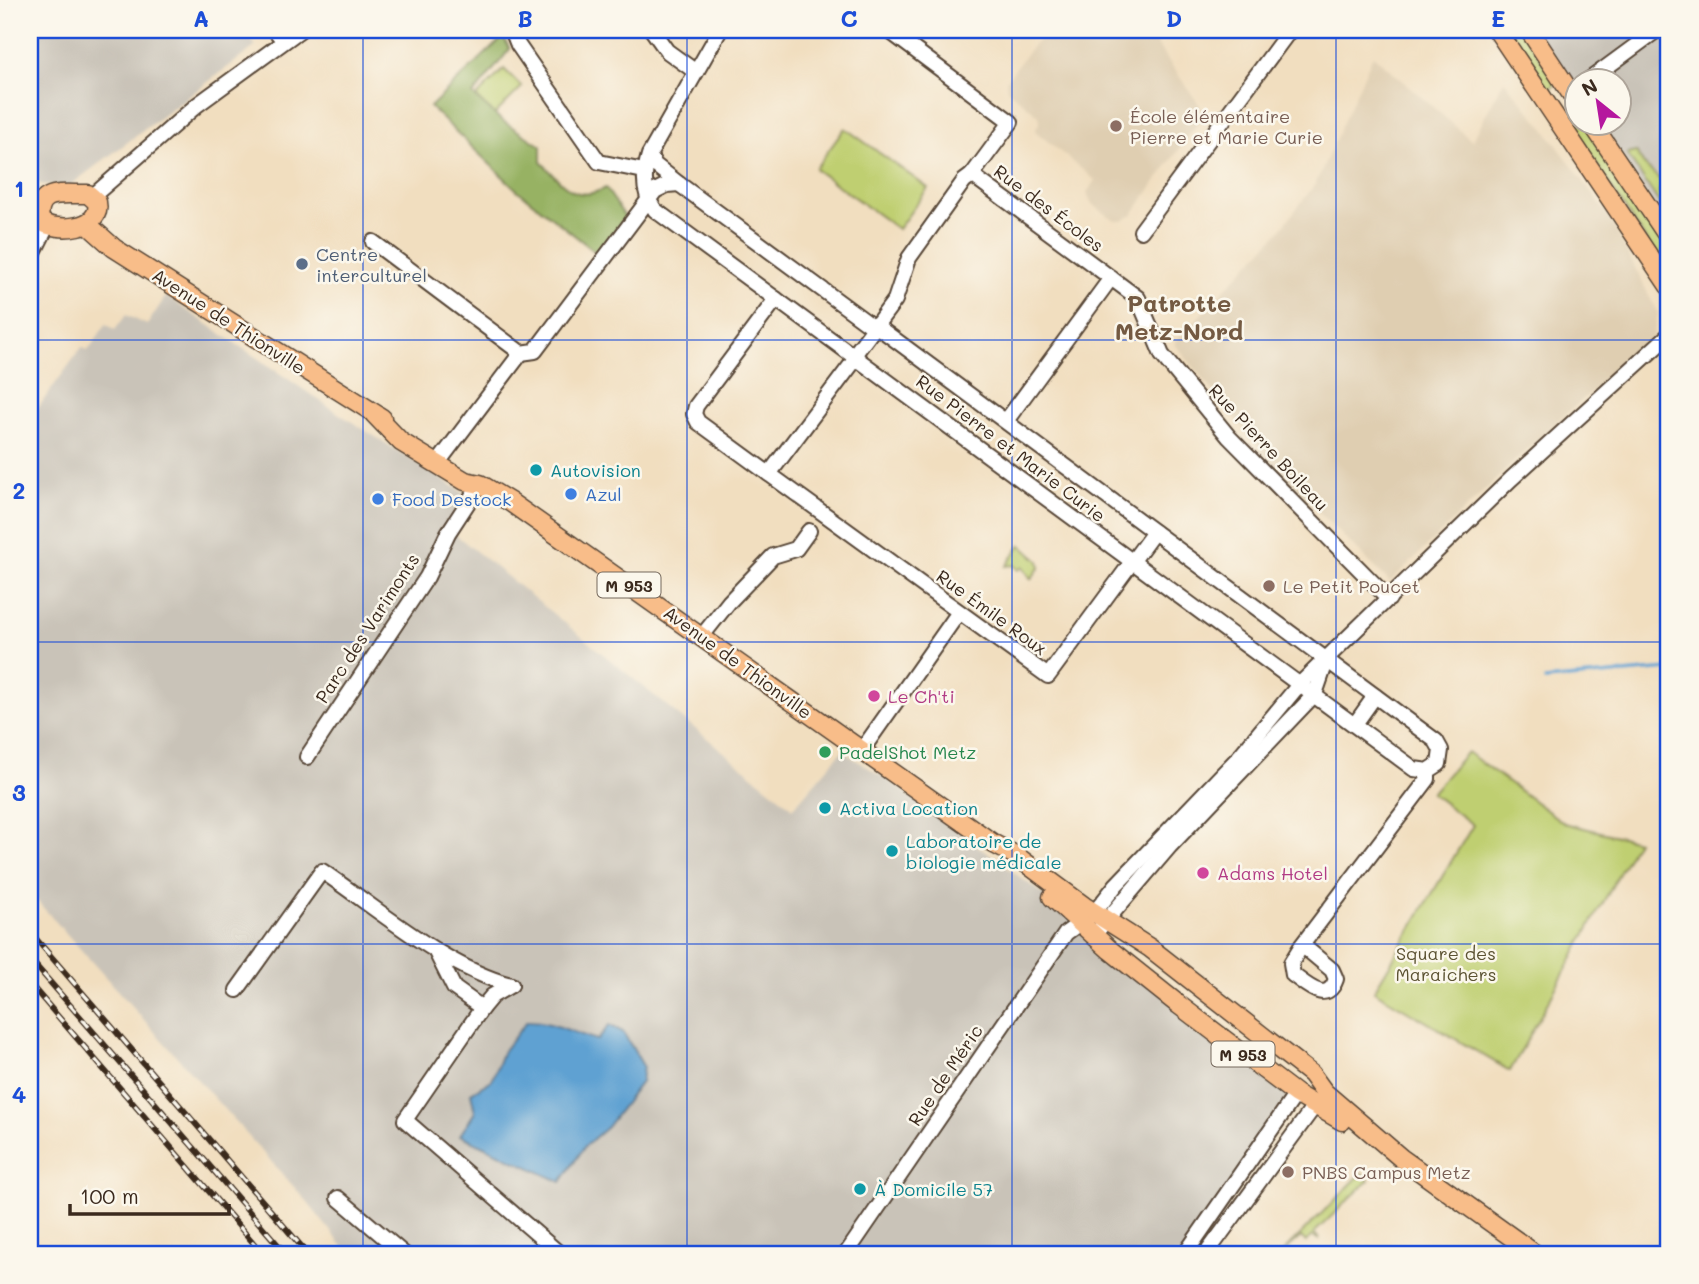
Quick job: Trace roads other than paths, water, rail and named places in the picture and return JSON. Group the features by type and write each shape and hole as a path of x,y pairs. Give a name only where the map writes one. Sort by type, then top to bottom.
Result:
{"main road":[{"path":"1497,30 1669,286"},
{"path":"1529,30 1562,77"},
{"path":"1600,136 1669,238"},
{"path":"36,194 93,196 99,211 95,219 88,224 47,226 40,221 36,194"},
{"name":"Avenue de Thionville","path":"88,224 114,248 374,414 401,442 441,460 465,481 480,484 702,636 1099,920 1128,932 1311,1074 1320,1098 1372,1144 1401,1158 1535,1254"},
{"name":"Avenue de Thionville","path":"1099,920 1134,969 1296,1094 1320,1098"},
{"path":"1296,1094 1311,1074"}],"street":[{"path":"93,196 279,35 300,30"},
{"path":"512,30 518,45 599,162 644,171"},
{"path":"652,30 667,51 696,72"},
{"path":"648,200 644,171 649,155 720,30"},
{"name":"Rue des Écoles","path":"888,30 1011,122 972,175 1111,278"},
{"path":"1141,231 1290,30"},
{"path":"1608,66 1657,30"},
{"path":"1550,109 1562,102"},
{"name":"Rue Pierre et Marie Curie","path":"648,200 655,210 1414,769 1428,771 1441,760 1438,744 1006,421 679,184 655,165 649,155"},
{"path":"769,474 899,292 909,258 964,181 972,175"},
{"path":"373,242 521,353 535,351 648,200 667,185 679,184"},
{"path":"30,260 47,226"},
{"path":"1006,421 1111,278"},
{"name":"Rue Pierre Boileau","path":"1111,278 1138,298 1162,355 1229,437 1389,599"},
{"name":"Rue Émile Roux","path":"776,299 696,407 694,414 698,422 1048,676 1154,532"},
{"path":"1099,920 1298,685 1327,661 1511,479 1669,335"},
{"path":"441,460 521,353"},
{"name":"Parc des Varimonts","path":"307,757 427,577 448,533 480,484"},
{"path":"702,636 765,563 780,552 796,549 809,531"},
{"path":"862,750 959,612"},
{"path":"1099,920 1315,694 1327,661"},
{"path":"1355,724 1375,696"},
{"path":"1302,945 1427,779 1428,771"},
{"path":"237,990 322,871 433,947 492,980 511,985 492,996 482,1007 405,1120 560,1254"},
{"name":"Rue de Méric","path":"846,1254 1066,933 1099,920"},
{"path":"433,947 454,988 482,1007"},
{"path":"1185,1254 1296,1094"},
{"path":"1206,1254 1320,1098"},
{"path":"338,1198 404,1254"}],"water":[{"path":"527,1021 554,1025 598,1040 609,1025 623,1032 643,1066 641,1082 607,1127 585,1146 561,1182 460,1135 475,1112 471,1093 492,1080 502,1053"}],"waterway":[{"path":"1545,680 1669,669"}],"railway":[{"path":"30,932 308,1254"},
{"path":"30,959 286,1254"},
{"path":"30,984 263,1254"}],"place":[{"name":"École élémentaire Pierre et Marie Curie","path":"1116,126"},
{"name":"Centre interculturel","path":"302,264"},
{"name":"Autovision","path":"536,470"},
{"name":"Azul","path":"571,494"},
{"name":"Food Destock","path":"378,499"},
{"name":"Le Petit Poucet","path":"1269,586"},
{"name":"Le Ch'ti","path":"874,696"},
{"name":"PadelShot Metz","path":"825,752"},
{"name":"Activa Location","path":"825,808"},
{"name":"Laboratoire de biologie médicale","path":"892,851"},
{"name":"Adams Hotel","path":"1203,873"},
{"name":"PNBS Campus Metz","path":"1288,1172"},
{"name":"À Domicile 57","path":"860,1189"}],"district":[{"name":"Patrotte Metz-Nord","path":"1179,316"}],"park label":[{"name":"Square des Maraichers","path":"1446,963"}]}
